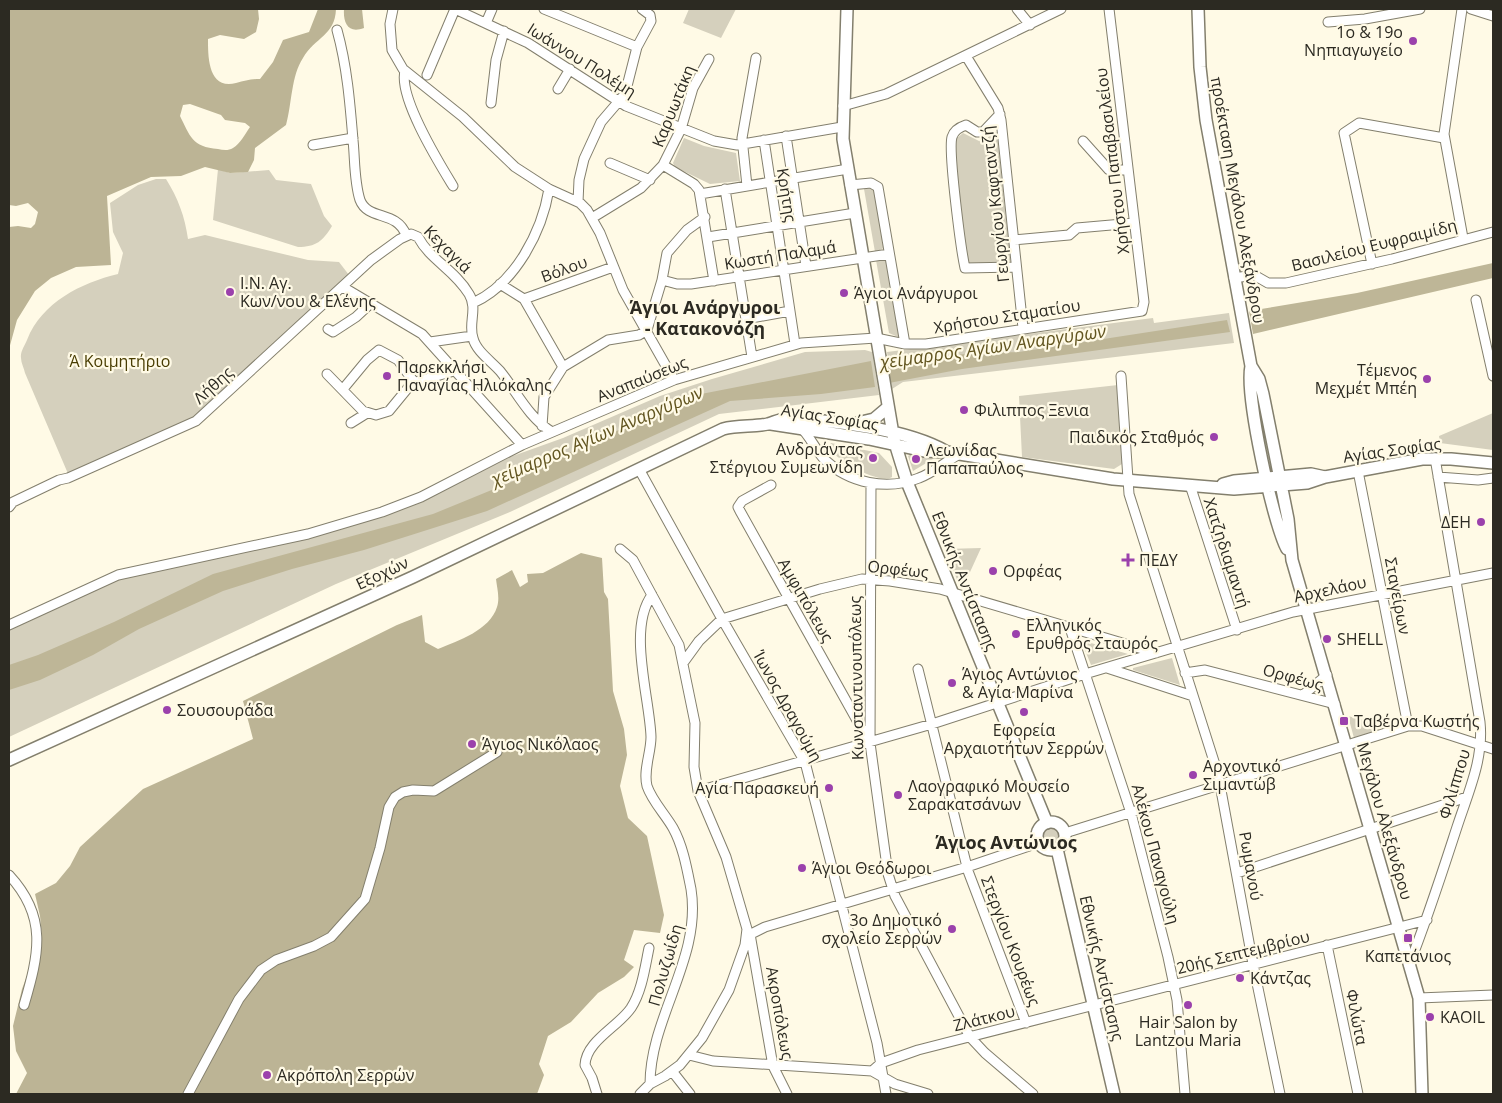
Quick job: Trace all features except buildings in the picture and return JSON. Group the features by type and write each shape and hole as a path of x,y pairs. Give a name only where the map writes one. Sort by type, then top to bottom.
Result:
{"main road":[{"name":"Εθνικής Αντίστασης","path":"847,9 842,127 850,186 887,408 894,439 907,482 1047,822"},
{"name":"προέκταση Μεγάλου Αλεξάνδρου","path":"1198,9 1200,67 1206,120 1251,366"},
{"name":"Μεγάλου Αλεξάνδρου","path":"1251,366 1249,380 1251,395 1268,482 1284,543 1292,560"},
{"name":"Μεγάλου Αλεξάνδρου","path":"1251,366 1259,379 1281,481 1292,560 1305,609 1327,675 1419,998 1422,1094"},
{"path":"849,424 874,419 887,408"},
{"name":"Αγίας Σοφίας","path":"769,424 788,419 849,424 924,451 953,453 1127,480 1190,486 1218,486 1234,489 1268,482 1307,483 1325,477 1435,458 1493,463"},
{"name":"Αγίας Σοφίας","path":"769,424 894,439"},
{"name":"Εξοχών","path":"9,760 413,577 723,429 769,424"},
{"path":"1246,480 1256,472 1263,458"},
{"name":"Αγίας Σοφίας","path":"1218,486 1246,480 1268,482"},
{"path":"1047,822 1058,824 1065,833 1065,841 1057,849 1045,849 1038,843 1038,831 1047,822"},
{"name":"Εθνικής Αντίστασης","path":"1057,849 1114,1094"}],"street":[{"path":"393,9 390,24 392,50 397,61 405,70 471,124 507,160 549,189 578,202 592,218 613,267 674,380"},
{"path":"427,75 455,9"},
{"name":"Ιωάννου Πολέμη","path":"455,9 528,43 619,102 681,129 719,142 741,144 842,127"},
{"path":"486,23 492,9"},
{"path":"544,9 637,47"},
{"path":"578,202 579,180 586,153 601,122 619,102 628,87 637,47 651,21 651,16 642,9"},
{"path":"1017,9 1030,26"},
{"path":"843,106 886,94 1062,9"},
{"name":"Χρήστου Παπαβασιλείου","path":"1109,9 1144,302 1143,310"},
{"path":"1328,22 1365,19 1420,9"},
{"path":"1462,9 1444,138 1463,238"},
{"path":"1471,9 1493,16"},
{"name":"Κεχαγιά","path":"337,30 348,87 356,184 362,205 373,213 402,225 406,235 413,234 418,237 425,250 458,278 473,303"},
{"path":"491,103 496,60 504,31"},
{"name":"Γεωργίου Καφταντζή","path":"966,56 1000,114 1023,328"},
{"path":"747,186 741,144 756,58"},
{"name":"Καρυωτάκη","path":"592,218 650,180 663,164 681,129 693,88 709,59"},
{"path":"558,89 570,69"},
{"path":"405,70 405,83 420,127 453,186"},
{"path":"1000,114 983,132 977,132 966,125 955,131 951,143 953,166 965,268 1016,267"},
{"path":"1372,264 1344,133 1359,122 1444,138"},
{"path":"786,136 806,266"},
{"path":"313,145 353,138"},
{"name":"Κρήτης","path":"764,140 795,344"},
{"path":"1083,141 1109,170 1128,170"},
{"path":"610,163 650,180"},
{"path":"663,164 694,184 700,194 714,281"},
{"path":"700,194 848,169"},
{"path":"850,186 871,183 877,186 905,344"},
{"path":"549,189 545,208 536,232 520,258 500,284 473,303 472,336 476,345 542,426 552,432"},
{"path":"725,189 752,358"},
{"path":"708,237 855,212"},
{"path":"542,426 544,397 563,367 608,340 637,335 646,331 662,280 664,261 668,250 691,226 705,217"},
{"path":"1014,240 1069,235 1077,228 1134,223"},
{"name":"Βασιλείου Ευφραιμίδη","path":"1234,278 1254,275 1266,282 1277,284 1372,264 1463,238 1493,232"},
{"name":"Λήθης","path":"9,507 13,502 59,480 68,478 193,423 379,254 406,235"},
{"name":"Κωστή Παλαμά","path":"662,280 687,285 889,254"},
{"name":"Βόλου","path":"524,299 613,267"},
{"path":"500,284 524,299 563,367"},
{"path":"343,287 418,330 522,445"},
{"path":"1476,300 1492,364 1493,376"},
{"path":"328,329 333,332 356,317 371,303"},
{"name":"Χρήστου Σταματίου","path":"877,344 936,343 1143,310"},
{"path":"746,319 790,311"},
{"path":"430,342 472,336"},
{"name":"Αναπαύσεως","path":"9,625 96,583 129,572 214,556 308,534 382,512 420,497 522,445 674,380 795,344 823,340 877,344"},
{"path":"343,389 367,360 379,350 398,360 414,382"},
{"path":"327,374 367,413 376,416 386,413 414,382 454,371"},
{"name":"Ρωμανού","path":"1122,376 1127,480 1134,513 1221,786 1253,964 1280,1094"},
{"path":"351,423 367,413"},
{"path":"788,419 803,429 830,464 854,478 870,483 907,482 924,476 953,453"},
{"path":"816,448 824,432"},
{"name":"Φιλίππου","path":"1410,965 1427,920 1467,797 1481,744 1480,722 1435,458"},
{"name":"Ίωνος Δραγούμη","path":"639,469 805,762 842,903 881,1063 886,1094"},
{"name":"Σταγείρων","path":"1358,471 1408,726"},
{"path":"1438,477 1478,480 1493,478"},
{"name":"Κωνσταντινουπόλεως","path":"870,483 870,743 891,889 970,1037 1033,1094"},
{"name":"Αμφιπόλεως","path":"771,486 742,501 738,506 788,599 870,743"},
{"name":"Χατζηδιαμαντή","path":"1190,486 1237,630"},
{"name":"Ακροπόλεως","path":"620,549 633,560 677,639 695,723 694,767 698,791 726,857 746,921 774,1066 787,1094"},
{"name":"Αρχελάου","path":"698,791 870,743 1085,674 1305,609 1493,573"},
{"name":"Ορφέως","path":"683,663 699,641 722,618 845,582 869,579 909,583 951,592 1156,653"},
{"name":"Πολυζωίδη","path":"650,1084 656,1041 674,990 694,917 680,845 672,827 652,796 647,781 651,735 642,678 642,638 644,612 652,595"},
{"name":"Αλέκου Παναγούλη","path":"1070,628 1131,813 1174,985 1185,1094"},
{"path":"1107,668 1193,696"},
{"name":"Στεργίου Κουρέως","path":"918,669 967,866 1026,1024"},
{"name":"Ορφέως","path":"1185,673 1206,670 1335,704"},
{"path":"1303,696 1327,675"},
{"path":"855,716 869,711"},
{"path":"1065,833 1221,786 1408,726 1422,726 1493,749"},
{"path":"188,1094 239,999 261,970 276,960 332,937 365,899 380,848 389,807 395,797 402,792 413,790 434,791 448,785 497,752"},
{"path":"1237,873 1467,797"},
{"path":"640,1094 650,1084 672,1071 689,1056 706,1032 725,998 748,935 765,926 1038,843"},
{"path":"9,875 27,896 36,922 38,947 33,975 24,1004"},
{"name":"20ής Σεπτεμβρίου","path":"1094,1005 1427,920"},
{"name":"Φιλώτα","path":"1328,945 1358,1094"},
{"path":"597,1094 594,1081 585,1065 586,1059 598,1041 622,1019 635,1002 649,948"},
{"path":"1419,998 1493,995"},
{"name":"Ζλάτκου","path":"881,1063 909,1052 1026,1024 1094,1005"},
{"path":"689,1056 713,1061 872,1071 884,1079 928,1094"},
{"path":"872,1071 881,1063"},
{"path":"672,1071 690,1094"}],"green space":[{"path":"689,9 736,9 721,38 683,23"},
{"path":"993,130 997,133 1011,264 967,266 954,148 957,138 963,133 979,141 987,139"},
{"path":"684,138 704,146 736,153 740,181 710,184 675,167 673,163"},
{"path":"218,169 230,173 269,170 276,180 311,184 324,216 332,226 318,242 310,246 298,247 213,220"},
{"name":"Ά Κοιμητήριο","path":"156,179 166,179 170,186 183,215 188,239 205,235 308,260 339,262 349,275 188,422 69,476 25,373 21,362 21,353 42,315 64,296 90,283 118,274 123,253 113,232 110,203 138,185"},
{"path":"864,189 874,189 884,248 875,252"},
{"path":"882,259 886,261 899,333 898,337 889,333 876,260"},
{"path":"1229,313 1234,343 903,382 892,389 887,352 1153,318 1154,323"},
{"path":"865,350 872,352 879,395 719,414 510,512 336,584 9,737 9,630 67,601 126,577 254,550 424,498 510,457 563,438 660,396 712,379 805,352"},
{"path":"1118,385 1122,464 1114,469 1022,457 1019,396"},
{"path":"1493,413 1493,450 1440,443 1439,436"},
{"path":"831,443 879,453 892,467 892,477 886,479 878,478 858,470 828,447"},
{"path":"911,454 932,457 933,459 913,471 908,456"},
{"path":"981,548 965,583 958,582 945,549"},
{"path":"1081,640 1128,654 1091,665"},
{"path":"1172,658 1180,685 1133,670 1133,668"},
{"path":"1348,716 1389,727 1354,738"},
{"path":"1051,825 1061,832 1062,836 1055,846 1051,847 1041,840 1040,836 1047,826"}],"shaded area":[{"path":"9,9 258,9 259,19 256,32 244,39 220,35 208,39 209,63 215,77 220,82 227,84 260,79 273,62 283,40 309,32 318,9 336,9 332,25 308,51 299,65 286,125 255,148 254,160 248,172 230,173 205,167 181,176 151,177 107,196 111,265 76,267 51,278 35,291 17,320 9,349 9,227 31,228 35,224 38,212 28,203 16,206 9,205","holes":["190,104 221,115 225,120 245,123 250,127 238,144 229,150 209,148 197,143 190,135 180,116 183,105"]},
{"path":"344,9 362,9 364,28 354,30 350,28 344,19"},
{"path":"1493,263 1493,278 1253,334 1249,311 1357,293"},
{"path":"1227,320 1230,332 962,369 889,383 886,361 966,354 1019,352"},
{"path":"871,361 875,387 821,394 730,401 487,511 364,550 292,569 223,591 139,629 93,655 40,680 9,690 9,665 38,655 114,622 213,574 433,514 521,478 557,458 696,395"},
{"path":"581,553 602,558 604,592 608,599 613,691 624,729 627,755 620,786 628,818 647,836 664,915 660,933 634,930 624,960 634,967 624,977 598,993 571,1022 548,1036 539,1064 544,1075 537,1094 16,1094 27,1073 16,1051 13,1026 22,989 42,936 35,894 56,883 70,866 80,847 143,789 253,739 243,701 397,625 422,615 425,642 438,649 455,642 481,628 493,615 498,600 496,579 512,570 520,587 528,582 527,574 543,573"}],"place":[{"name":"1ο & 19ο Νηπιαγωγείο","path":"1413,41"},
{"name":"Ι.Ν. Αγ. Κων/νου & Ελένης","path":"230,292"},
{"name":"Άγιοι Ανάργυροι","path":"844,293"},
{"name":"Παρεκκλήσι Παναγίας Ηλιόκαλης","path":"387,376"},
{"name":"Τέμενος Μεχμέτ Μπέη","path":"1427,379"},
{"name":"Φιλιππος Ξενια","path":"964,410"},
{"name":"Παιδικός Σταθμός","path":"1214,437"},
{"name":"Ανδριάντας Στέργιου Συμεωνίδη","path":"873,458"},
{"name":"Λεωνίδας Παπαπαύλος","path":"916,459"},
{"name":"ΔΕΗ","path":"1481,522"},
{"name":"ΠΕΔΥ","path":"1128,560"},
{"name":"Ορφέας","path":"993,571"},
{"name":"Ελληνικός Ερυθρός Σταυρός","path":"1016,634"},
{"name":"SHELL","path":"1327,639"},
{"name":"Άγιος Αντώνιος & Αγία Μαρίνα","path":"952,683"},
{"name":"Σουσουράδα","path":"167,710"},
{"name":"Εφορεία Αρχαιοτήτων Σερρών","path":"1024,712"},
{"name":"Ταβέρνα Κωστής","path":"1344,721"},
{"name":"Άγιος Νικόλαος","path":"472,744"},
{"name":"Αρχοντικό Σιμαντώβ","path":"1193,775"},
{"name":"Αγία Παρασκευή","path":"829,788"},
{"name":"Λαογραφικό Μουσείο Σαρακατσάνων","path":"898,795"},
{"name":"Άγιοι Θεόδωροι","path":"802,868"},
{"name":"3ο Δημοτικό σχολείο Σερρών","path":"952,929"},
{"name":"Καπετάνιος","path":"1408,938"},
{"name":"Κάντζας","path":"1240,978"},
{"name":"Hair Salon by Lantzou Maria","path":"1188,1005"},
{"name":"KAOIL","path":"1430,1017"},
{"name":"Ακρόπολη Σερρών","path":"267,1075"}],"district":[{"name":"Άγιοι Ανάργυροι - Κατακονόζη","path":"705,317"},
{"name":"Άγιος Αντώνιος","path":"1006,842"}],"water label":[{"name":"χείμαρρος Αγίων Αναργύρων","path":"993,346"},
{"name":"χείμαρρος Αγίων Αναργύρων","path":"597,435"}]}
